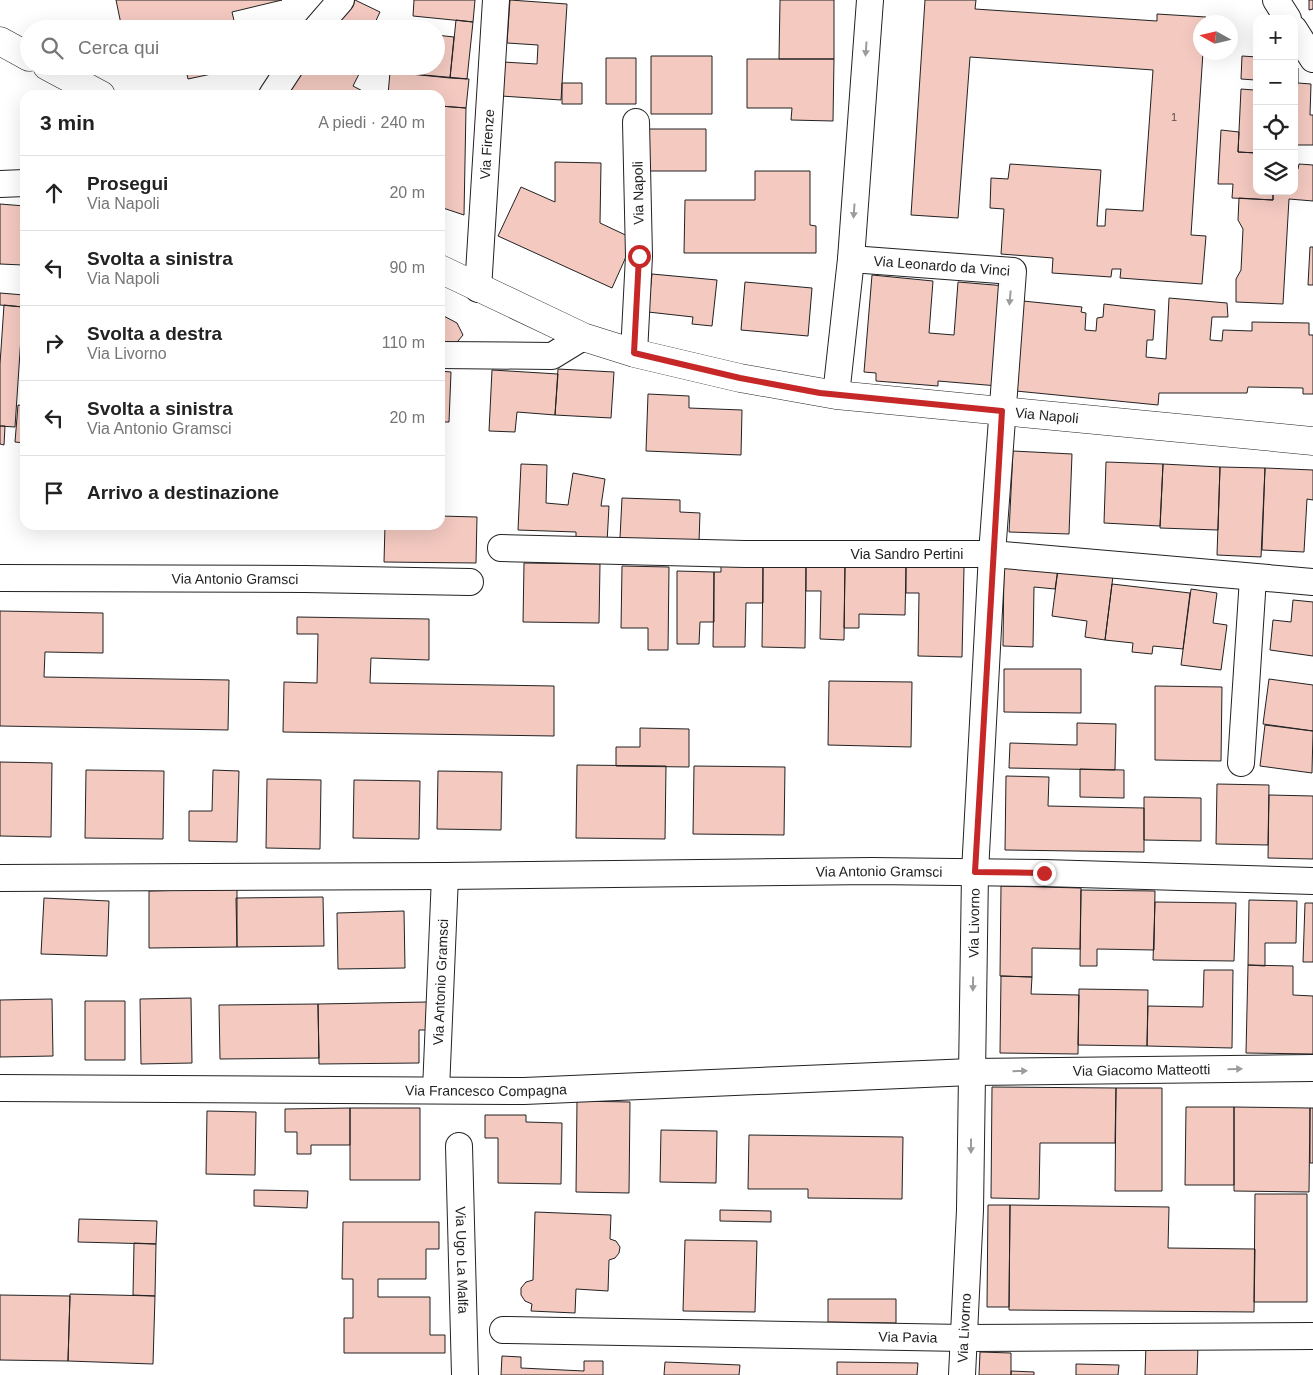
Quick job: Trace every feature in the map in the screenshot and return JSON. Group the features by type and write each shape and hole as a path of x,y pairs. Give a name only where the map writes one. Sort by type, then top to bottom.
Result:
{"main road":[{"path":"0,41 20,52"},
{"path":"64,75 92,90"},
{"name":"Via Napoli","path":"445,272 478,289 583,337 634,353 740,378 836,395 1313,441"}],"street":[{"path":"324,20 341,0"},
{"name":"Via Firenze","path":"478,289 496,0"},
{"path":"836,395 851,259 870,0"},
{"path":"1276,0 1285,15"},
{"path":"1298,36 1313,59"},
{"path":"275,90 285,75"},
{"name":"Via Napoli","path":"634,353 639,256 636,122"},
{"path":"0,184 20,183"},
{"name":"Via Leonardo da Vinci","path":"851,259 1013,271 1002,411"},
{"path":"445,355 552,356 583,337"},
{"name":"Via Livorno","path":"962,1375 970,1210 975,872 992,554 1002,411"},
{"name":"Via Sandro Pertini","path":"501,548 745,554 992,554 1313,582"},
{"name":"Via Antonio Gramsci","path":"0,578 305,579 470,582"},
{"path":"1241,763 1253,578"},
{"name":"Via Antonio Gramsci","path":"0,878 445,876 872,871 1313,881"},
{"name":"Via Antonio Gramsci","path":"436,1090 445,876"},
{"name":"Via Giacomo Matteotti","path":"971,1072 1313,1068"},
{"name":"Via Francesco Compagna","path":"0,1088 524,1091 971,1072"},
{"name":"Via Ugo La Malfa","path":"459,1146 465,1375"},
{"name":"Via Pavia","path":"503,1330 964,1338 1313,1336"}],"building":[{"path":"116,0 282,0 232,12 234,20 120,20"},
{"path":"347,0 355,0 380,12 376,20 333,20"},
{"path":"414,0 475,0 473,22 413,16"},
{"path":"510,0 567,4 561,100 501,96 503,62 537,64 538,45 507,43"},
{"path":"780,0 834,0 834,59 779,59"},
{"path":"925,0 976,0 975,9 1157,21 1157,14 1193,16 1193,60 1202,60 1191,235 1206,236 1202,284 1120,278 1121,269 1112,269 1111,277 1052,273 1053,258 1001,254 1004,209 990,208 991,178 1008,179 1010,164 1101,170 1097,226 1105,226 1106,209 1143,211 1153,70 970,57 958,218 911,215"},
{"path":"1309,0 1313,0 1313,9 1309,10"},
{"path":"456,20 473,22 467,79 450,78"},
{"path":"445,36 454,37 450,78 420,75 445,75"},
{"path":"651,56 712,56 712,114 651,114"},
{"path":"1242,56 1253,57 1253,80 1241,79"},
{"path":"606,58 636,58 636,104 606,104"},
{"path":"747,59 834,59 833,121 791,120 792,108 747,108"},
{"path":"187,75 207,75 188,79"},
{"path":"294,75 358,75 353,86 361,90 287,90"},
{"path":"390,75 424,75 469,79 466,108 445,106 445,90 388,90"},
{"path":"562,83 582,83 582,104 562,104"},
{"path":"1298,83 1311,84 1310,115 1313,115 1313,145 1298,145"},
{"path":"1241,89 1253,90 1253,153 1238,152"},
{"path":"445,106 466,108 464,215 445,209"},
{"path":"645,129 706,129 706,171 645,171"},
{"path":"1221,130 1239,132 1238,152 1253,153 1253,195 1273,195 1273,200 1232,198 1233,184 1218,184"},
{"path":"555,162 601,163 600,223 634,239 612,288 498,236 521,187 555,202"},
{"path":"1299,164 1313,165 1313,201 1289,199 1283,304 1236,302 1236,279 1241,270 1243,229 1238,220 1239,198 1273,200 1273,195 1298,195"},
{"path":"755,171 810,171 810,225 816,226 816,253 684,253 685,200 755,200"},
{"path":"0,204 20,206 20,265 0,264"},
{"path":"1310,247 1313,247 1313,285 1308,285"},
{"path":"652,274 717,280 712,326 692,324 693,317 648,312"},
{"path":"872,275 933,281 929,333 954,335 958,282 1006,286 998,386 938,381 938,386 876,381 876,373 864,372"},
{"path":"745,282 812,288 808,336 741,330"},
{"path":"0,293 20,295 20,307 0,305"},
{"path":"1169,298 1227,303 1228,317 1212,317 1210,340 1222,341 1223,330 1252,331 1252,322 1309,323 1309,335 1313,335 1313,394 1303,394 1303,388 1248,387 1247,393 1159,393 1158,405 1016,391 1023,301 1082,307 1081,312 1086,313 1085,330 1096,331 1097,318 1103,317 1104,304 1155,310 1153,340 1147,340 1146,357 1166,359"},
{"path":"4,305 20,307 20,352 15,427 0,426 0,364"},
{"path":"445,317 457,323 463,335 453,347 445,346"},
{"path":"558,369 614,372 611,418 555,415"},
{"path":"492,370 558,374 555,415 517,412 515,432 489,431"},
{"path":"445,371 451,372 449,422 445,422"},
{"path":"648,394 689,396 689,408 742,410 741,455 646,451"},
{"path":"18,405 20,405 20,442 15,442"},
{"path":"0,426 5,426 4,445 0,444"},
{"path":"1013,451 1072,454 1069,534 1009,532"},
{"path":"1106,462 1163,464 1160,526 1104,523"},
{"path":"521,464 547,465 546,503 568,505 573,473 605,479 601,506 609,506 607,543 576,541 576,532 518,530"},
{"path":"1163,464 1220,467 1218,530 1160,528"},
{"path":"1220,467 1265,468 1261,557 1217,555"},
{"path":"1265,468 1313,470 1313,500 1307,499 1304,552 1262,550"},
{"path":"622,498 680,500 680,512 700,513 699,542 620,538"},
{"path":"445,516 477,517 476,563 384,562 385,530 445,530"},
{"path":"1004,561 1058,569 1055,589 1034,587 1033,647 1003,646"},
{"path":"524,563 600,564 599,623 523,622"},
{"path":"721,564 763,564 763,603 746,603 745,647 713,647 714,572 721,572"},
{"path":"763,564 806,565 805,648 762,647"},
{"path":"806,565 845,565 844,640 820,639 821,591 806,591"},
{"path":"845,565 906,566 905,615 859,614 859,628 844,628"},
{"path":"622,566 669,567 668,650 648,650 648,628 621,628"},
{"path":"906,566 964,567 962,657 918,656 919,593 906,593"},
{"path":"1058,569 1113,576 1105,640 1085,637 1087,621 1052,616"},
{"path":"677,571 714,572 714,622 700,622 699,644 677,644"},
{"path":"1112,584 1190,593 1183,649 1153,646 1152,654 1132,652 1133,643 1105,640"},
{"path":"1191,589 1217,593 1213,623 1227,625 1221,670 1181,665"},
{"path":"1293,600 1313,602 1313,656 1270,650 1273,620 1291,622"},
{"path":"0,611 103,613 103,653 45,652 44,677 229,680 228,730 0,726"},
{"path":"297,617 429,619 429,660 371,658 370,683 554,686 554,736 283,732 284,682 317,683 318,634 297,634"},
{"path":"1004,669 1081,669 1081,713 1004,712"},
{"path":"1269,679 1313,685 1313,731 1263,724"},
{"path":"829,681 912,682 911,747 828,745"},
{"path":"1155,686 1222,687 1221,761 1155,760"},
{"path":"1077,723 1116,724 1115,770 1009,768 1010,743 1077,745"},
{"path":"1265,725 1313,731 1312,773 1260,766"},
{"path":"640,728 689,729 689,767 616,766 616,747 640,747"},
{"path":"0,762 52,763 51,837 0,836"},
{"path":"577,765 666,766 665,839 576,838"},
{"path":"694,766 785,767 784,835 693,834"},
{"path":"1080,769 1124,770 1124,798 1080,797"},
{"path":"86,770 164,771 163,839 85,838"},
{"path":"213,770 239,771 237,842 189,841 189,811 212,811"},
{"path":"438,771 502,772 501,830 437,829"},
{"path":"1006,776 1049,777 1048,806 1144,808 1144,852 1005,850"},
{"path":"267,779 321,780 320,849 266,848"},
{"path":"354,780 420,781 419,839 353,838"},
{"path":"1217,784 1269,785 1268,845 1216,844"},
{"path":"1269,795 1313,796 1313,859 1268,858"},
{"path":"1144,797 1201,798 1201,841 1144,840"},
{"path":"1001,886 1081,888 1080,949 1032,948 1032,977 1000,976"},
{"path":"237,889 237,947 149,948 149,891"},
{"path":"1081,890 1155,891 1154,950 1097,949 1097,966 1080,966"},
{"path":"323,897 324,946 237,947 236,898"},
{"path":"44,898 109,901 107,956 41,954"},
{"path":"1249,900 1297,901 1296,943 1265,943 1265,966 1248,965"},
{"path":"1155,902 1236,903 1234,961 1153,960"},
{"path":"1305,903 1313,903 1313,962 1303,962"},
{"path":"404,911 405,968 338,969 337,913"},
{"path":"1248,965 1293,966 1293,995 1313,996 1313,1054 1246,1053"},
{"path":"1204,970 1233,970 1232,1048 1147,1046 1148,1006 1203,1007"},
{"path":"1001,976 1032,977 1031,994 1079,995 1078,1054 1000,1053"},
{"path":"1079,989 1148,990 1147,1046 1078,1045"},
{"path":"191,998 192,1063 141,1064 140,999"},
{"path":"52,999 53,1056 0,1057 0,1000"},
{"path":"85,1001 125,1001 125,1060 85,1060"},
{"path":"427,1002 428,1030 419,1030 419,1063 319,1064 318,1004"},
{"path":"318,1004 319,1058 220,1059 219,1005"},
{"path":"992,1087 1116,1088 1115,1143 1040,1143 1039,1199 991,1198"},
{"path":"1116,1088 1162,1088 1162,1191 1115,1191"},
{"path":"577,1101 630,1102 629,1193 576,1192"},
{"path":"1186,1107 1234,1107 1234,1185 1185,1185"},
{"path":"1234,1107 1310,1108 1309,1192 1234,1191"},
{"path":"350,1108 420,1108 420,1180 350,1180"},
{"path":"350,1108 350,1145 311,1145 311,1154 297,1154 297,1132 285,1132 285,1109"},
{"path":"1310,1108 1313,1108 1313,1163 1310,1163"},
{"path":"207,1111 256,1112 255,1175 206,1174"},
{"path":"485,1115 526,1115 526,1122 562,1123 561,1184 498,1183 498,1138 485,1138"},
{"path":"661,1130 717,1131 716,1183 660,1182"},
{"path":"749,1135 903,1137 902,1199 808,1198 808,1189 748,1189"},
{"path":"254,1190 308,1191 307,1208 254,1206"},
{"path":"1255,1194 1307,1194 1307,1302 1254,1302"},
{"path":"988,1205 1010,1205 1009,1307 987,1307"},
{"path":"1010,1205 1169,1207 1168,1248 1255,1249 1254,1312 1009,1310"},
{"path":"720,1210 771,1211 771,1222 720,1221"},
{"path":"535,1212 611,1215 610,1239 616,1241 620,1247 619,1253 615,1258 609,1260 608,1291 576,1289 575,1313 531,1311 532,1304 525,1301 521,1295 521,1288 526,1282 533,1280"},
{"path":"79,1219 157,1221 156,1244 78,1242"},
{"path":"343,1222 439,1222 439,1249 426,1249 426,1279 378,1279 378,1297 430,1297 430,1335 445,1335 445,1353 344,1353 344,1318 353,1318 353,1279 342,1279"},
{"path":"685,1240 757,1241 755,1312 683,1311"},
{"path":"134,1243 156,1244 155,1296 133,1295"},
{"path":"70,1294 155,1296 153,1364 68,1361"},
{"path":"0,1295 70,1296 68,1361 0,1360"},
{"path":"828,1299 896,1299 896,1323 828,1322"},
{"path":"1146,1345 1198,1347 1197,1375 1145,1375"},
{"path":"980,1352 1011,1353 1011,1375 979,1375"},
{"path":"502,1356 521,1357 521,1368 584,1371 584,1361 603,1361 603,1375 501,1375"},
{"path":"665,1362 740,1365 739,1375 664,1375"},
{"path":"837,1362 918,1363 917,1375 837,1375"},
{"path":"1076,1364 1119,1365 1118,1375 1076,1375"},
{"path":"1011,1371 1034,1372 1034,1375 1011,1375"}],"route":[{"path":"639,256 634,353 740,378 820,393 1002,411 992,554 975,872 1044,873"}]}
